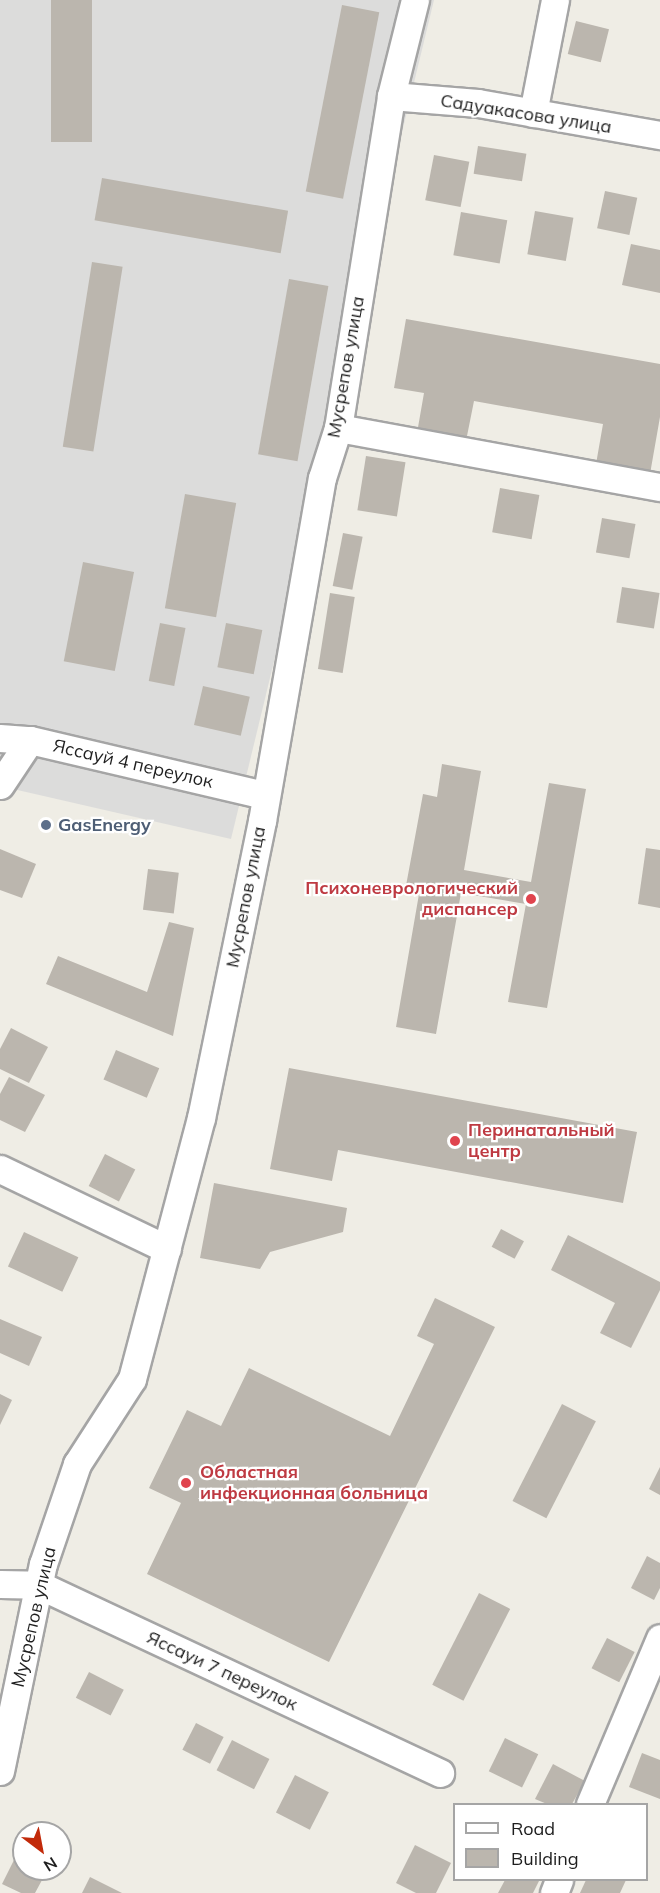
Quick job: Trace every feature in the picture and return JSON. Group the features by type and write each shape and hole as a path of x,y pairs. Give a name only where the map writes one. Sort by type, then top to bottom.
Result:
{"street":[{"name":"Мусрепов улица","path":"0,1771 43,1564 77,1464 132,1379 201,1118 265,795 322,478 338,428 391,96 415,0"},
{"path":"533,113 555,0"},
{"name":"Садуакасова улица","path":"391,96 478,103 660,135"},
{"path":"338,428 660,487"},
{"name":"Яссауй 4 переулок","path":"0,738 30,740 265,795"},
{"path":"0,785 30,740"},
{"path":"0,1169 167,1249"},
{"name":"Яссауи 7 переулок","path":"0,1584 39,1585 440,1773"},
{"path":"590,1803 660,1638"}],"shaded area":[{"path":"0,0 434,0 231,839 0,786"}],"building":[{"path":"51,0 92,0 92,142 51,142"},
{"path":"342,5 379,12 343,199 306,192"},
{"path":"576,21 609,29 601,62 568,54"},
{"path":"478,146 526,154 522,181 474,174"},
{"path":"434,155 469,162 461,207 425,200"},
{"path":"102,178 288,211 281,253 95,220"},
{"path":"605,191 637,198 629,235 597,228"},
{"path":"535,211 573,218 566,261 527,254"},
{"path":"461,212 507,220 500,263 453,255"},
{"path":"631,244 660,250 660,293 622,285"},
{"path":"92,262 123,267 93,452 63,447"},
{"path":"289,279 328,286 297,461 258,454"},
{"path":"406,319 660,364 660,417 650,474 596,464 603,424 474,401 466,441 417,433 424,393 394,388"},
{"path":"366,456 406,462 397,517 357,510"},
{"path":"500,488 539,495 532,539 492,532"},
{"path":"185,494 236,503 216,617 165,608"},
{"path":"602,518 635,524 629,558 596,552"},
{"path":"343,533 363,537 352,590 333,586"},
{"path":"83,562 134,572 115,671 64,661"},
{"path":"622,587 660,593 654,629 616,623"},
{"path":"330,593 355,597 343,673 318,669"},
{"path":"160,623 186,628 174,686 149,681"},
{"path":"226,623 262,630 254,674 217,667"},
{"path":"203,686 250,697 241,736 194,725"},
{"name":"Психоневрологический диспансер","path":"442,764 481,771 464,870 531,882 549,783 586,789 547,1008 508,1002 526,904 461,893 436,1034 396,1027 419,894 405,891 423,794 437,797"},
{"path":"646,848 660,850 660,908 638,904"},
{"path":"0,849 36,864 22,898 0,890"},
{"path":"148,869 179,873 174,913 143,910"},
{"path":"169,922 194,928 173,1036 46,984 58,956 147,992"},
{"path":"11,1028 48,1047 29,1083 0,1069 0,1049"},
{"path":"116,1050 159,1068 147,1098 103,1079"},
{"name":"Перинатальный центр","path":"289,1068 637,1132 623,1203 338,1150 332,1181 270,1169"},
{"path":"9,1077 45,1095 25,1132 0,1120 0,1094"},
{"path":"105,1154 135,1169 119,1202 89,1186"},
{"path":"214,1183 347,1208 343,1232 270,1252 260,1269 200,1258"},
{"path":"501,1229 524,1241 515,1259 492,1247"},
{"path":"24,1232 78,1257 62,1292 8,1266"},
{"path":"568,1235 660,1282 660,1290 631,1348 600,1333 615,1303 551,1270"},
{"name":"Областная инфекционная больница","path":"435,1298 495,1327 329,1662 147,1574 181,1503 149,1488 187,1410 221,1426 249,1368 390,1436 434,1344 417,1336"},
{"path":"0,1319 42,1337 29,1366 0,1353"},
{"path":"0,1394 12,1400 0,1425"},
{"path":"562,1404 596,1421 546,1518 513,1501"},
{"path":"660,1467 660,1495 649,1489"},
{"path":"647,1556 660,1563 660,1588 654,1600 631,1588"},
{"path":"479,1593 510,1609 463,1701 432,1685"},
{"path":"607,1638 635,1652 619,1682 592,1668"},
{"path":"89,1672 124,1690 111,1716 76,1698"},
{"path":"196,1723 224,1737 210,1764 182,1750"},
{"path":"505,1738 538,1754 522,1787 489,1771"},
{"path":"232,1740 269,1759 254,1789 217,1770"},
{"path":"642,1753 660,1760 660,1799 629,1787"},
{"path":"553,1764 585,1781 573,1803 545,1803 535,1799"},
{"path":"295,1775 329,1792 310,1830 276,1812"},
{"path":"415,1845 451,1863 436,1893 416,1893 396,1883"},
{"path":"12,1864 12,1881 42,1881 35,1893 21,1893 2,1884"},
{"path":"90,1877 122,1893 82,1893"},
{"path":"504,1881 539,1881 533,1893 498,1893"},
{"path":"586,1881 626,1881 620,1893 580,1893"}],"place":[{"name":"GasEnergy","path":"46,825"},
{"name":"Психоневрологический диспансер","path":"531,899"},
{"name":"Перинатальный центр","path":"455,1141"},
{"name":"Областная инфекционная больница","path":"186,1483"}]}
